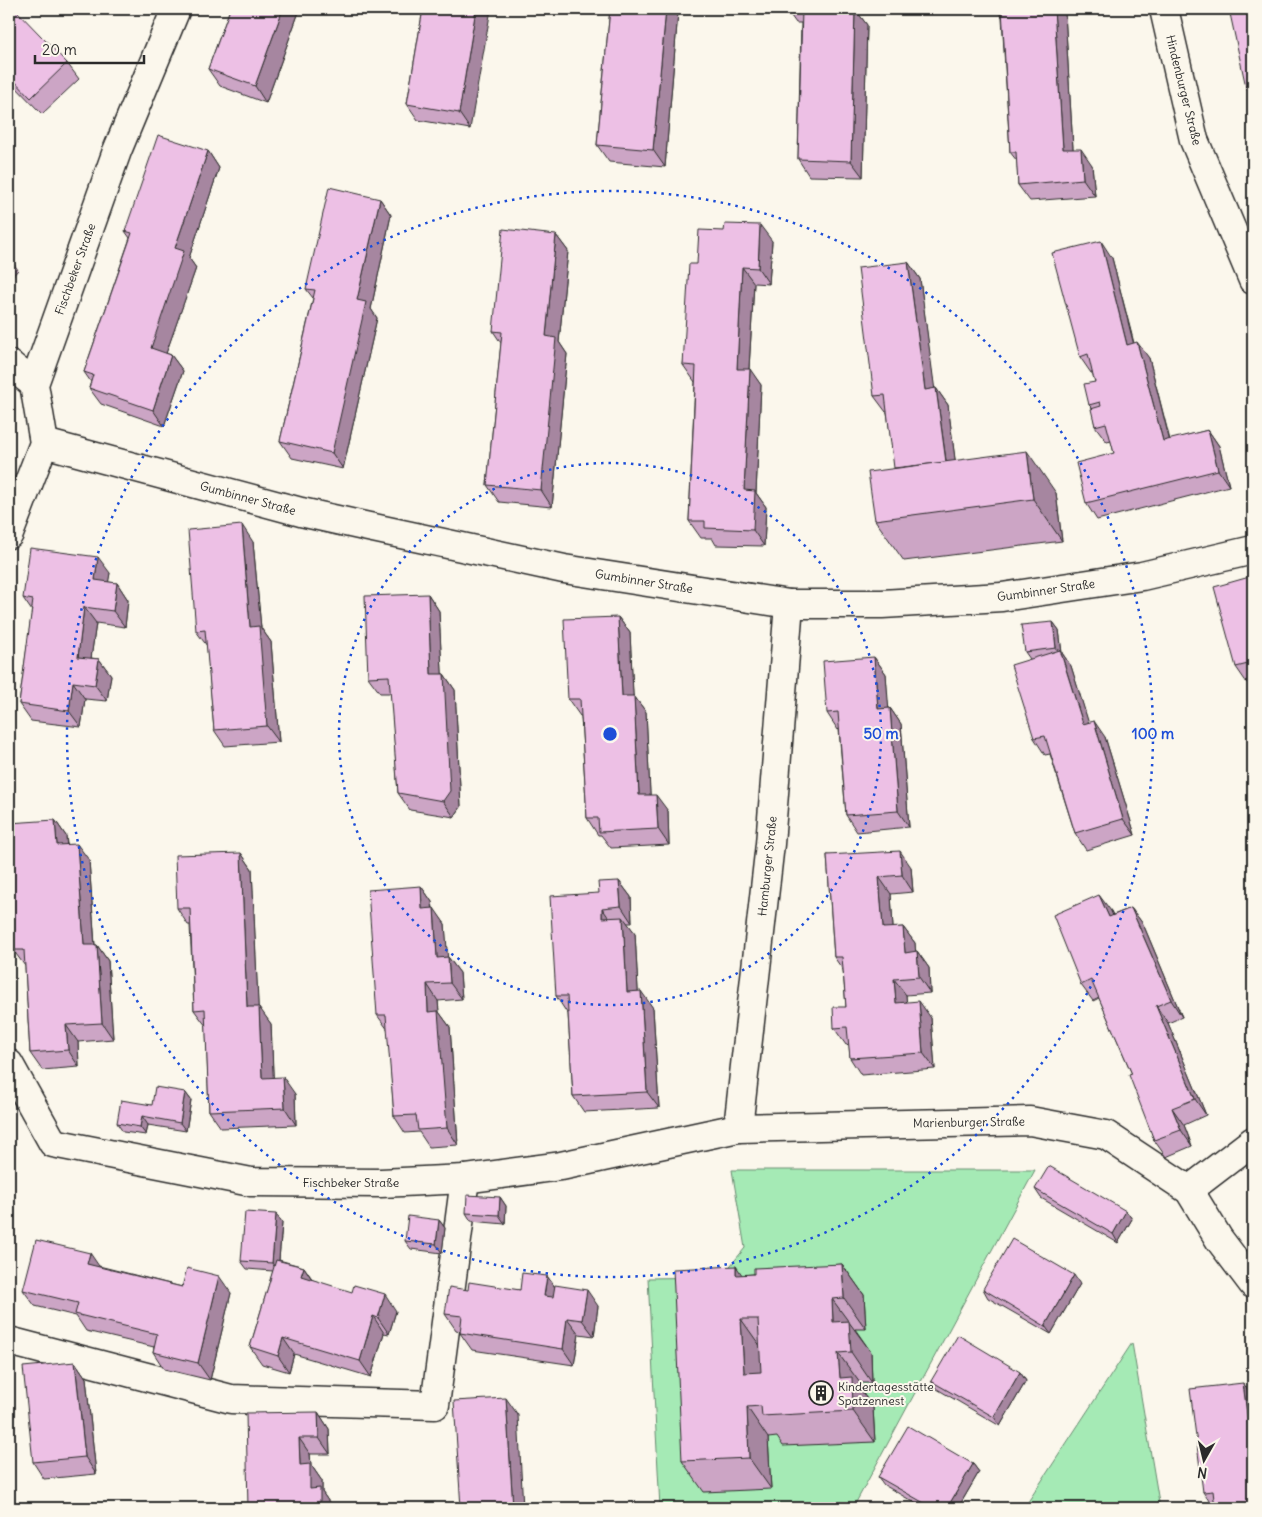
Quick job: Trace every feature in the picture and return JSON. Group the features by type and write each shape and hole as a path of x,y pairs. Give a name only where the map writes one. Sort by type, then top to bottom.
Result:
{"street":[{"name":"Fischbeker Straße","path":"44,443 34,384 117,151 176,9"},
{"name":"Hindenburger Straße","path":"1164,9 1194,140 1253,280"},
{"path":"9,364 34,384"},
{"path":"9,534 44,443"},
{"name":"Gumbinner Straße","path":"44,443 301,512 364,526 564,569 789,604 882,604 1002,597 1142,576 1253,550"},
{"name":"Hamburger Straße","path":"738,1128 770,844 789,604"},
{"name":"Fischbeker Straße","path":"9,1064 53,1142 251,1182 381,1183 465,1179 561,1166 738,1128"},
{"name":"Marienburger Straße","path":"738,1128 1030,1120 1106,1135 1189,1190 1219,1239 1253,1284"},
{"path":"1189,1190 1253,1142"},
{"path":"9,1341 231,1399 435,1405 465,1179"}],"green space":[{"path":"732,1170 1035,1170 853,1508 660,1508 648,1278 721,1277 745,1248"},
{"path":"1132,1343 1160,1508 1024,1508"}],"building":[{"path":"9,9 15,9 67,63 31,98 9,75"},
{"path":"230,9 283,9 255,86 208,69"},
{"path":"423,9 476,9 459,113 407,104"},
{"path":"610,9 666,9 653,150 597,145"},
{"path":"802,9 855,9 851,161 798,159"},
{"path":"1002,9 1054,9 1063,149 1081,149 1083,179 1018,185 1016,152 1010,152"},
{"path":"1229,9 1253,9 1253,85 1246,87"},
{"path":"158,135 208,151 175,248 184,251 151,348 171,355 153,410 89,388 93,375 84,372 132,233 125,231"},
{"path":"329,187 380,199 357,300 366,302 332,453 280,441 315,290 306,289"},
{"path":"725,224 760,225 758,268 742,267 737,369 750,369 744,490 755,491 753,530 705,528 705,521 689,521 696,366 683,365 689,264 697,264 699,230 724,231"},
{"path":"503,229 556,235 546,336 556,338 541,490 487,485 502,332 493,331"},
{"path":"1101,241 1127,345 1137,342 1163,441 1208,430 1218,470 1086,503 1076,463 1114,453 1106,423 1095,426 1091,409 1101,406 1100,402 1089,405 1084,384 1095,382 1088,354 1080,357 1052,253"},
{"path":"908,262 925,390 936,388 946,462 894,468 885,395 874,396 858,268"},
{"path":"1027,451 1033,499 875,520 868,472"},
{"path":"242,525 250,627 259,626 267,726 214,730 205,630 196,631 188,530"},
{"path":"30,548 98,557 95,580 117,583 113,611 84,607 78,657 99,659 95,685 73,682 69,711 19,704 33,600 23,598"},
{"path":"1253,576 1253,683 1248,664 1236,667 1214,587"},
{"path":"428,594 431,674 444,674 450,791 443,801 398,793 389,676 368,677 365,596"},
{"path":"618,617 622,696 634,696 639,795 656,795 658,829 599,832 598,818 587,818 580,699 568,699 564,619"},
{"path":"1053,622 1056,648 1025,652 1021,625"},
{"path":"1060,650 1083,724 1094,721 1123,819 1075,833 1045,736 1034,738 1011,665"},
{"path":"874,657 878,709 890,708 898,811 846,815 838,712 827,713 823,661"},
{"path":"55,820 57,845 77,844 84,945 97,945 102,1023 66,1025 68,1050 30,1053 24,950 13,950 9,889 9,823"},
{"path":"900,851 902,875 879,877 883,928 903,927 905,953 917,951 919,977 894,979 896,1003 919,1001 923,1053 850,1058 847,1027 834,1028 833,1007 846,1007 842,957 834,957 827,855"},
{"path":"241,853 247,1007 259,1007 262,1078 283,1077 285,1108 209,1111 205,1009 194,1010 190,908 177,908 175,855"},
{"path":"619,881 621,906 602,908 602,918 623,917 627,992 641,991 647,1092 573,1096 567,996 556,996 550,896 599,893 598,882"},
{"path":"421,886 422,909 434,908 437,958 448,957 450,983 427,984 428,1012 438,1011 447,1128 418,1130 416,1115 394,1116 386,1015 377,1015 368,890"},
{"path":"1099,895 1109,917 1131,908 1171,1000 1156,1006 1195,1099 1172,1108 1181,1130 1154,1140 1129,1075 1132,1074 1091,980 1081,985 1053,915"},
{"path":"155,1087 185,1092 180,1123 142,1116 140,1127 117,1123 121,1100 152,1105"},
{"path":"1049,1166 1126,1211 1113,1234 1035,1189"},
{"path":"467,1195 500,1197 499,1215 466,1213"},
{"path":"245,1212 276,1214 272,1263 241,1261"},
{"path":"408,1216 439,1220 436,1244 405,1241"},
{"path":"1012,1239 1074,1275 1045,1326 983,1289"},
{"path":"36,1240 90,1253 87,1264 182,1287 187,1268 219,1276 198,1363 153,1352 157,1334 75,1314 78,1303 23,1290"},
{"path":"276,1260 304,1267 301,1276 352,1292 354,1285 385,1294 378,1318 373,1316 360,1361 283,1338 278,1356 250,1347"},
{"name":"Kindertagesstätte Spatzennest","path":"842,1264 844,1298 832,1299 833,1322 849,1321 851,1352 838,1353 840,1378 852,1377 853,1411 762,1416 761,1406 747,1407 749,1458 682,1461 673,1269 736,1266 736,1275 754,1274 754,1268","holes":["741,1319 758,1319 761,1372 744,1373"]},
{"path":"522,1273 547,1276 544,1296 553,1297 555,1285 587,1290 582,1320 567,1318 563,1349 460,1333 462,1316 445,1314 449,1287 468,1290 469,1282 520,1290"},
{"path":"958,1335 1020,1372 994,1417 931,1381"},
{"path":"75,1362 85,1457 33,1462 23,1367"},
{"path":"1243,1383 1253,1461 1253,1508 1215,1508 1213,1491 1203,1492 1190,1389"},
{"path":"506,1398 513,1508 461,1508 454,1401"},
{"path":"318,1412 319,1438 299,1438 300,1465 310,1464 310,1489 320,1488 320,1508 248,1508 246,1413"},
{"path":"908,1426 973,1464 947,1508 933,1508 878,1477"}],"place":[{"name":"Kindertagesstätte Spatzennest","path":"821,1393"}]}
